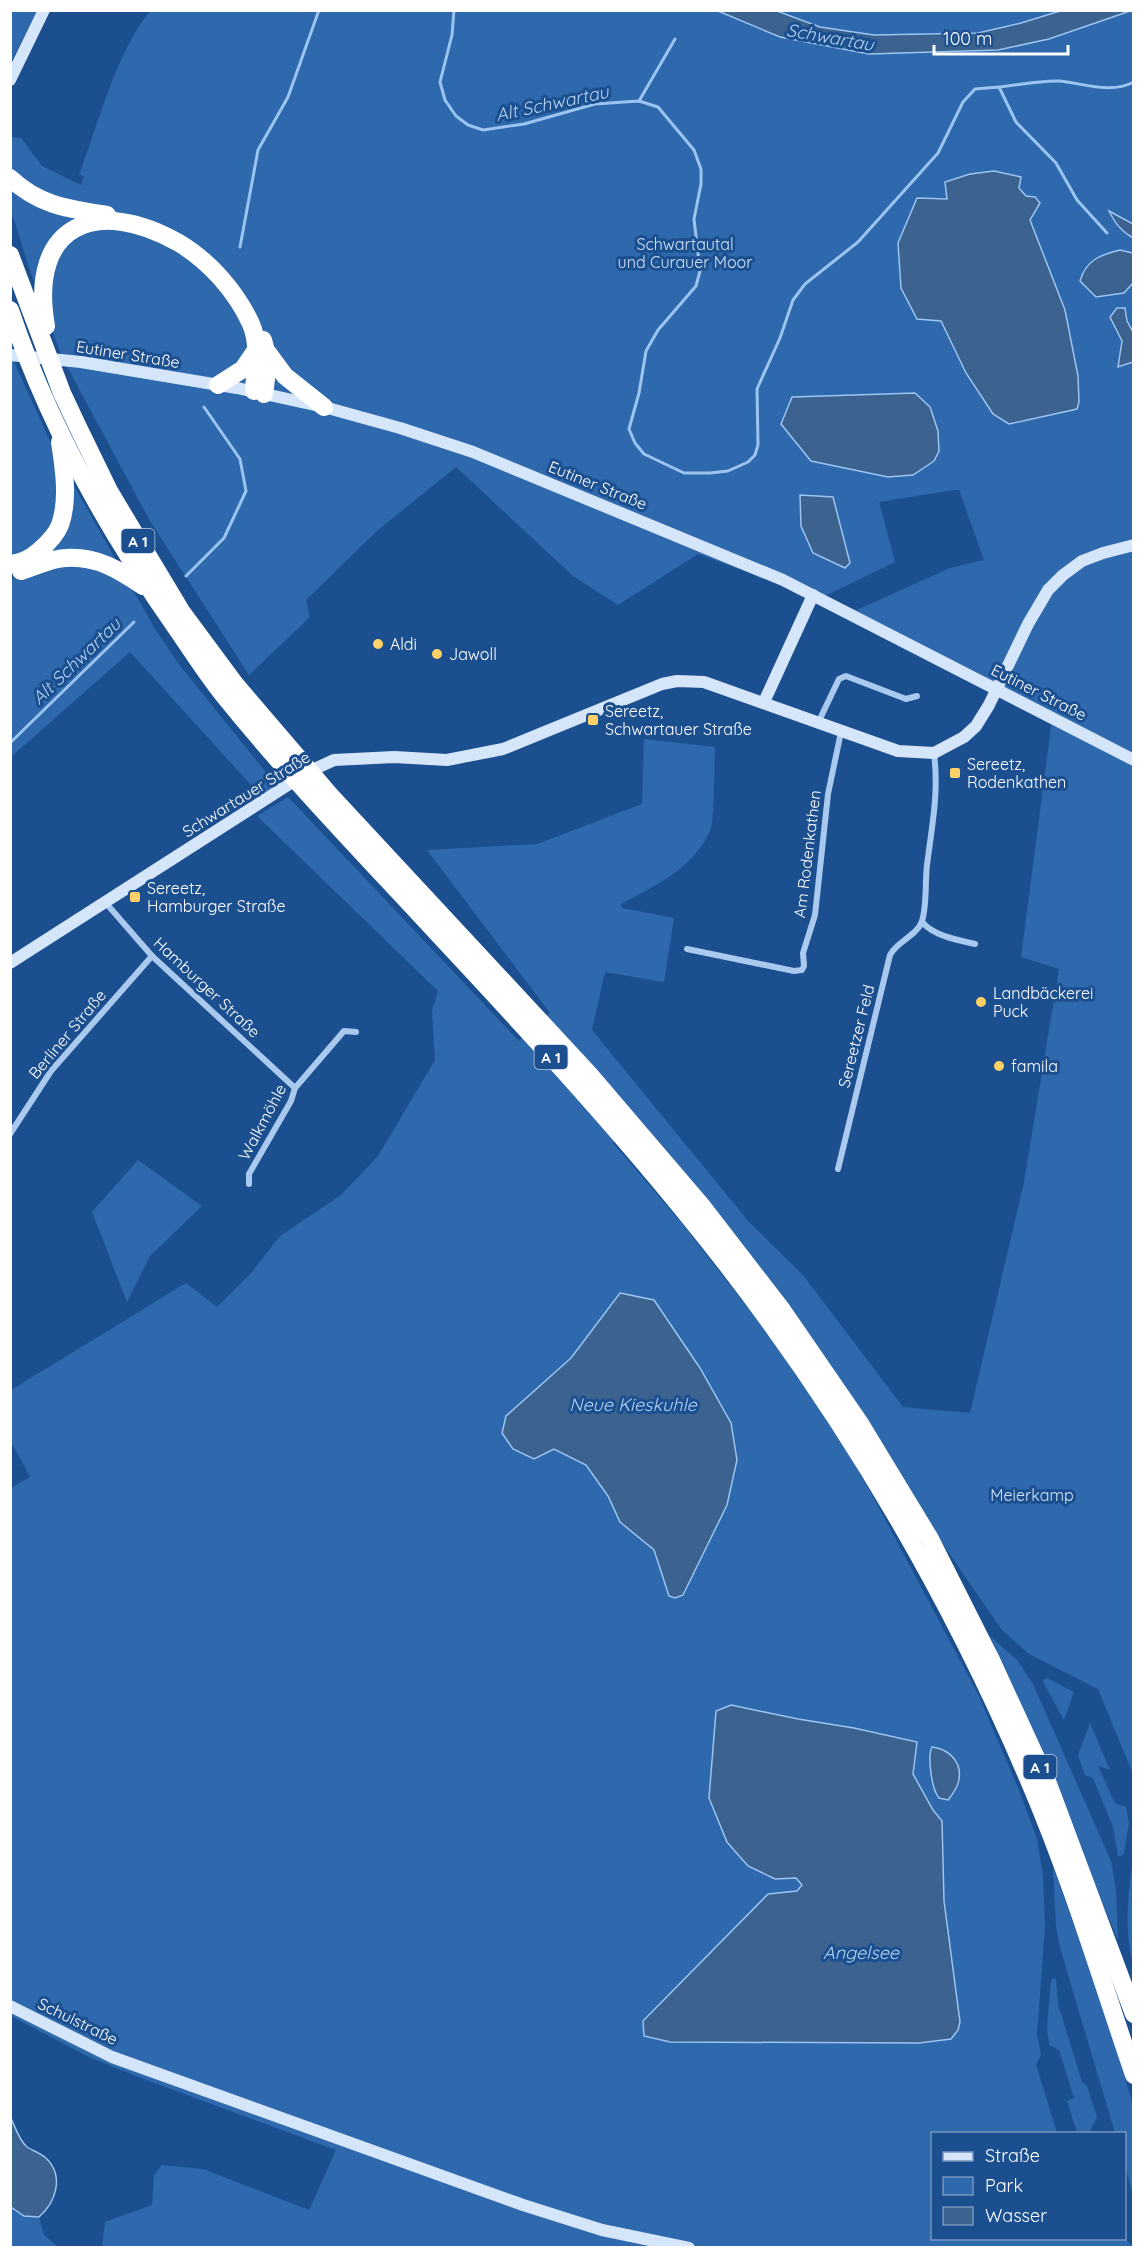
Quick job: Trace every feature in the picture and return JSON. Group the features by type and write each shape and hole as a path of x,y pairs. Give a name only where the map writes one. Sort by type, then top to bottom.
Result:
{"highway":[{"path":"10,178 38,200 58,207 138,221 160,228 185,241 212,261 240,294 256,322 262,351 285,376 324,407"},
{"path":"40,323 43,278 51,251 61,238 72,229 92,222 108,221 131,224 150,230 179,244 205,263 224,281 251,324 268,368 259,393"},
{"name":"A 1","path":"10,255 40,323 59,403 94,498 151,592 222,694 280,763 321,798 575,1082 687,1215 832,1380 930,1539 991,1660 1048,1784 1134,2014"},
{"name":"A 1","path":"12,315 29,364 77,426 109,491 181,611 235,684 300,760 321,798"},
{"path":"218,385 243,369 262,351"},
{"path":"10,564 18,564 33,556 49,542 60,526 64,495 59,403"},
{"path":"10,572 19,572 65,558 87,560 115,567 151,592"},
{"name":"A 1","path":"775,1315 880,1487 973,1659 1031,1784 1134,2075"}],"main road":[{"path":"10,80 44,10"},
{"name":"Eutiner Straße","path":"10,356 81,362 259,393 324,407 474,452 813,595 1134,760"},
{"path":"934,753 964,737 976,726 1043,599 1063,575 1082,561 1103,553 1134,546"},
{"path":"764,702 813,595"},
{"name":"Schwartauer Straße","path":"10,963 308,772 334,760 394,757 447,760 479,755 524,741 646,689 677,681 705,682 898,751 934,753"},
{"name":"Schulstraße","path":"10,2006 132,2065 523,2205 602,2230 689,2247"}],"street":[{"path":"818,723 839,679 846,676 906,699 917,696"},
{"name":"Am Rodenkathen","path":"687,950 794,971 802,970 803,953 815,915 828,794 842,732"},
{"path":"934,753 937,779 936,813 927,864 922,922 928,929 975,944"},
{"name":"Hamburger Straße","path":"105,902 152,956 295,1088"},
{"name":"Sereetzer Feld","path":"838,1169 888,961 894,947 908,937 922,922"},
{"name":"Berliner Straße","path":"10,1134 51,1071 152,956"},
{"name":"Walkmöhle","path":"249,1184 249,1174 291,1101 295,1088 344,1031 356,1032"}],"green space":[{"path":"10,11 37,11 11,62"},
{"path":"150,11 1133,11 1133,1774 1098,1689 1029,1654 1001,1629 709,1202 638,1117 613,1143 680,1221 762,1326 838,1431 978,1694 1037,1839 1043,1875 1045,1927 1037,2034 1041,2055 1036,2064 1057,2132 931,2132 931,2240 1126,2239 1133,2247 102,2247 105,2222 152,2205 154,2175 162,2165 203,2169 309,2210 336,2150 133,2075 87,2056 11,2016 11,1488 30,1477 11,1442 11,1390 186,1283 217,1307 251,1273 280,1236 341,1195 378,1156 435,1060 432,1011 438,991 257,816 288,797 519,1041 550,1013 427,850 537,844 642,804 644,739 715,747 712,825 703,844 694,856 672,875 621,904 622,908 674,918 664,982 605,972 592,1030 749,1222 803,1275 903,1407 970,1413 1024,1182 1059,969 1021,957 1052,719 850,613 950,568 984,560 959,490 879,502 895,562 819,599 698,554 618,605 573,576 456,467 378,530 306,600 310,617 249,675 150,521 62,357 31,274 11,210 11,137 21,138 42,166 81,185 84,176 79,175 127,47","holes":["800,496 833,497 850,562 845,568 801,526","620,1293 700,1368 731,1423 737,1460 669,1596 654,1551 620,1522 608,1496 586,1465 554,1449 506,1416 571,1358"]},
{"path":"10,353 55,452 155,629 181,667 277,786 261,796 130,652 11,757 11,579 21,578 11,556"},
{"path":"138,1160 202,1206 150,1256 127,1302 92,1212"},
{"path":"990,1636 1018,1661 1033,1684 1111,1861 1116,1890 1118,1940"},
{"path":"1047,1678 1074,1692 1064,1720 1043,1682"},
{"path":"1090,1723 1110,1770 1098,1766 1115,1803 1126,1807 1129,1823 1124,1853 1121,1856 1118,1856 1113,1827 1093,1778 1085,1775 1078,1755"},
{"path":"1133,1858 1134,1964 1128,1938 1128,1898"},
{"path":"1053,1867 1105,2011 1133,2105 1133,2195 1126,2169 1126,2132 1115,2132 1061,1951 1056,1927"},
{"path":"1053,1978 1056,1979 1058,2004 1082,2082 1087,2086 1097,2117 1090,2132 1077,2132 1067,2101 1074,2098 1059,2050 1049,2045 1047,2028"},
{"path":"10,2207 24,2216 39,2217 44,2235 58,2247 11,2247"}],"water":[{"name":"Schwartau","path":"1133,10 1049,39 998,50 869,54 780,37 718,11 777,11 820,27 874,35 978,33 1060,11"},
{"path":"994,171 1021,177 1019,188 1026,196 1035,197 1040,203 1030,220 1065,310 1078,376 1077,409 1009,424 993,414 966,373 941,321 917,319 901,288 898,243 917,198 947,199 945,182 970,174"},
{"path":"1109,211 1133,224 1133,238 1125,233"},
{"path":"1120,250 1133,253 1133,283 1124,293 1096,297 1080,281 1086,268 1090,263 1106,254"},
{"path":"1117,308 1125,308 1127,321 1133,332 1133,362 1118,367 1122,341 1110,317"},
{"path":"915,393 930,407 938,431 939,451 934,461 913,475 888,477 811,461 781,424 792,397"},
{"path":"800,495 833,497 850,563 845,568 813,553 801,526"},
{"name":"Neue Kieskuhle","path":"620,1293 654,1300 700,1368 731,1423 737,1460 727,1505 683,1595 675,1598 669,1596 654,1550 620,1522 608,1496 586,1465 554,1449 534,1459 513,1449 502,1433 506,1416 571,1358"},
{"name":"Angelsee","path":"731,1705 917,1742 913,1774 933,1810 942,1821 944,1901 960,2022 958,2030 951,2039 919,2043 670,2042 644,2036 643,2021 768,1894 797,1891 802,1885 796,1878 775,1879 748,1866 727,1842 709,1798 716,1711"},
{"path":"932,1747 948,1753 956,1761 958,1767 958,1785 948,1800 939,1798 934,1788 930,1765"},
{"path":"11,2118 24,2144 47,2159 55,2174 56,2189 50,2204 39,2217 24,2216 11,2207"}],"waterway":[{"name":"Alt Schwartau","path":"240,247 258,150 288,97 319,10"},
{"name":"Alt Schwartau","path":"454,10 452,35 440,82 445,100 456,116 468,125 483,130 524,124 595,104 639,101 658,107 694,150 701,169 701,184 694,219 700,271 696,286 658,330 646,351 639,393 629,429 635,443 644,454 684,473 728,471 748,462 755,455 758,445 757,389 780,338 793,300 805,284 858,242 938,153 963,102 975,89 999,87 1016,122 1056,163 1077,200 1107,233"},
{"path":"639,101 675,39"},
{"name":"Alt Schwartau","path":"1000,87 1060,81 1107,88 1125,86 1134,82"},
{"name":"Alt Schwartau","path":"186,576 224,538 246,491 240,459 204,407"},
{"name":"Alt Schwartau","path":"10,743 134,622"}],"place":[{"name":"Aldi","path":"378,644"},
{"name":"Jawoll","path":"437,654"},
{"name":"Sereetz, Schwartauer Straße","path":"593,720"},
{"name":"Sereetz, Rodenkathen","path":"955,773"},
{"name":"Sereetz, Hamburger Straße","path":"135,897"},
{"name":"Landbäckerei Puck","path":"981,1002"},
{"name":"famila","path":"999,1066"}],"park label":[{"name":"Schwartautal und Curauer Moor","path":"685,253"},
{"name":"Meierkamp","path":"1032,1495"}]}
